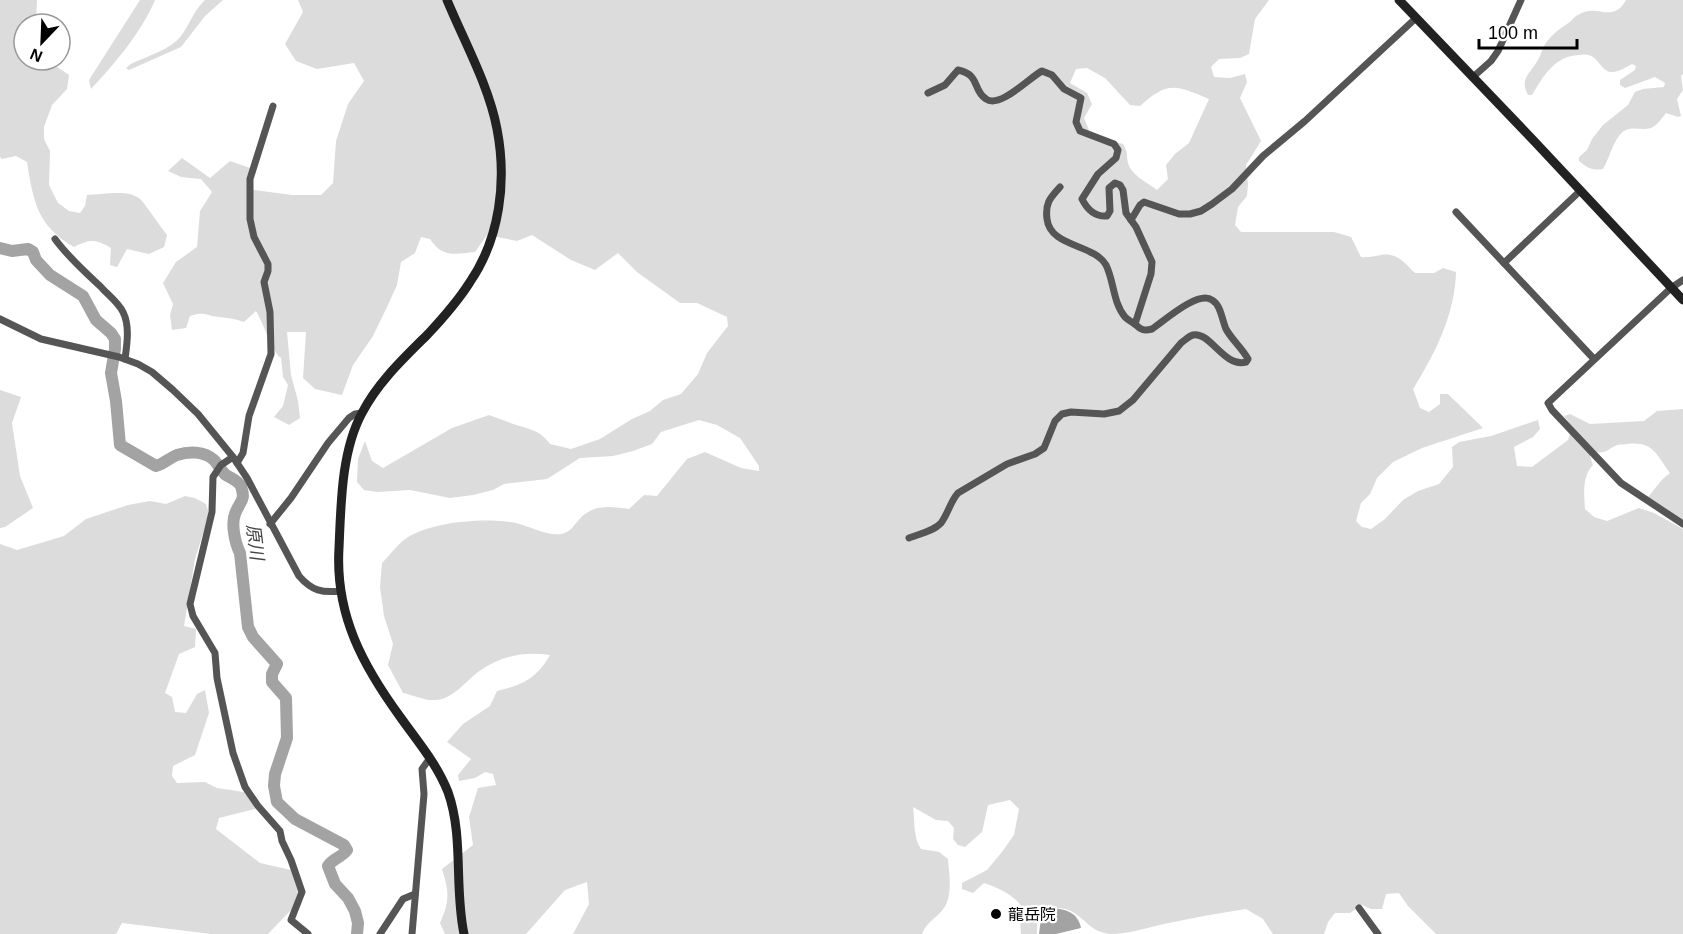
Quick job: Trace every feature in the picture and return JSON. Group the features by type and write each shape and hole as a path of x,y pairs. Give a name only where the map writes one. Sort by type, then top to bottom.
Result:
{"street":[{"path":"447,0 490,103 497,129 501,185 496,221 489,244 471,281 445,314 387,377 362,413 348,457 338,549 341,591 348,620 366,666 430,758 447,791 453,810 456,835 459,906 464,934"},
{"path":"1399,0 1683,300"},
{"path":"1473,77 1491,61 1498,51 1521,0"},
{"path":"1131,220 1144,202 1179,214 1201,211 1212,204 1232,189 1263,156 1305,121 1416,18"},
{"path":"928,93 945,85 958,70 974,77 985,99 992,102 1006,97 1042,71 1052,75 1065,89 1081,98 1076,122 1080,131 1114,144 1118,150 1116,158 1098,174 1082,199 1086,207 1097,214 1107,216 1110,211 1109,188 1115,183 1120,185 1123,190 1126,213 1136,226 1152,262 1151,274 1135,324"},
{"path":"273,106 250,179 249,191 250,219 254,237 268,264 264,282 270,312 271,354 249,416 243,453 219,468 212,492 212,512 190,604 193,616 215,653 217,678 233,753 246,788 280,831 302,892 291,920 308,934"},
{"path":"909,538 941,524 952,499 958,493 1007,464 1035,454 1044,448 1055,421 1062,414 1071,412 1104,414 1124,408 1181,343 1191,335 1197,334 1224,356 1236,362 1246,362 1248,359 1227,330 1213,300 1196,299 1187,303 1152,329 1140,329 1124,316 1106,265 1102,260 1069,243 1052,232 1048,226 1045,207 1048,199 1060,187"},
{"path":"1504,263 1580,191"},
{"path":"1456,212 1594,359"},
{"path":"55,239 123,312 127,334 122,358"},
{"path":"1683,280 1671,288 1548,403 1621,483 1683,524"},
{"path":"0,319 41,339 109,354 152,372 198,414 235,460 299,576 316,591 341,591"},
{"path":"270,524 291,498 328,443 349,418 362,413"},
{"path":"412,934 424,794 422,769 430,758"},
{"path":"380,934 404,898 415,894"},
{"path":"1359,908 1378,934"}],"shaded area":[{"path":"0,0 37,0 36,12 12,12 12,72 64,72 69,75 67,89 52,105 44,127 44,139 50,151 49,185 58,203 69,211 80,213 85,206 87,195 124,193 137,197 167,235 164,247 149,254 127,249 117,267 110,265 111,248 106,245 93,241 74,247 62,239 44,221 35,200 27,162 16,156 2,159 0,157"},
{"path":"140,0 155,0 135,36 91,89 89,80"},
{"path":"205,0 223,0 205,16 181,47 129,70 126,68 165,49 176,41"},
{"path":"298,0 1269,0 1255,19 1249,54 1240,58 1219,59 1211,67 1214,77 1230,78 1245,74 1247,82 1240,98 1261,141 1246,165 1247,196 1238,207 1235,225 1241,232 1334,232 1351,237 1361,257 1392,255 1415,273 1434,273 1443,268 1456,272 1448,318 1429,362 1413,389 1420,408 1429,412 1440,404 1440,394 1448,394 1483,428 1422,448 1393,462 1377,478 1370,494 1361,503 1356,521 1362,527 1371,529 1385,519 1403,500 1418,491 1439,484 1453,467 1452,447 1459,442 1491,436 1538,420 1540,429 1533,437 1514,447 1517,466 1532,467 1568,440 1572,426 1564,416 1570,414 1590,424 1644,421 1657,411 1683,409 1683,520 1648,497 1670,473 1653,450 1643,445 1618,445 1604,452 1595,452 1590,456 1593,465 1587,474 1584,491 1585,509 1594,517 1607,521 1639,508 1654,513 1683,529 1683,934 1436,934 1408,906 1399,893 1386,894 1382,909 1371,909 1362,905 1350,913 1335,913 1328,922 1324,934 1273,934 1263,919 1246,909 1110,934 1093,928 1066,909 1056,908 1044,910 1037,920 1037,934 1021,934 1020,921 1025,913 1014,898 984,883 973,893 962,889 962,883 987,870 1014,835 1019,809 1010,800 988,805 982,832 965,847 958,845 953,839 954,828 948,821 936,820 913,807 918,845 921,849 939,852 948,859 950,877 947,902 922,934 573,934 589,904 587,882 565,890 526,934 445,934 440,923 446,908 447,896 442,869 473,845 469,817 478,788 496,785 493,774 485,772 475,778 459,781 458,775 471,759 447,742 463,724 490,706 497,691 514,686 534,675 550,655 521,654 495,662 478,672 453,694 441,699 427,700 403,693 388,665 393,644 384,616 380,587 382,563 404,540 415,534 428,528 458,522 504,521 550,534 565,533 590,511 607,507 629,509 644,495 657,496 687,459 705,452 741,468 759,471 759,466 740,438 717,425 699,420 661,432 652,444 633,451 613,456 580,458 547,479 504,484 493,490 473,495 450,498 410,490 377,492 364,490 357,482 358,459 365,441 372,461 383,468 452,428 489,415 536,432 550,444 571,449 600,439 632,419 650,411 663,400 681,394 698,374 707,353 728,326 727,317 697,303 680,303 637,272 618,253 595,270 571,260 532,235 517,241 487,235 475,252 456,254 445,252 430,239 421,237 415,253 401,262 397,285 373,336 353,365 342,395 315,389 303,378 306,332 287,332 291,375 300,418 289,425 274,417 283,406 288,385 283,377 281,358 274,350 256,311 244,322 205,314 190,316 186,328 172,330 170,315 173,304 163,283 176,262 197,247 200,211 212,192 201,179 181,177 168,171 182,158 210,178 230,161 250,168 247,189 292,195 321,195 333,183 336,141 348,104 364,81 354,63 317,69 296,61 285,44 303,12","holes":["1087,68 1105,78 1130,105 1140,106 1158,92 1172,88 1180,88 1209,99 1189,143 1166,165 1168,179 1157,190 1140,178 1130,167 1123,144 1091,135 1084,118 1092,104 1087,93 1070,83 1076,69"]},
{"path":"1626,0 1683,0 1683,74 1681,76 1683,90 1677,99 1681,116 1666,113 1653,127 1627,129 1620,134 1614,144 1603,169 1593,169 1579,161 1579,157 1587,150 1603,125 1628,105 1635,92 1664,87 1665,83 1655,77 1625,88 1620,85 1620,80 1635,70 1636,66 1632,64 1619,71 1610,72 1593,57 1585,54 1571,56 1557,63 1546,74 1532,95 1528,95 1525,81 1539,59 1544,46 1556,32 1576,16 1592,11 1615,11"},
{"path":"0,390 21,397 12,423 20,476 33,508 0,528"},
{"path":"185,496 206,504 209,514 195,559 184,626 196,629 195,647 179,654 165,693 172,697 175,712 186,713 197,694 205,690 209,713 195,755 173,766 172,776 177,783 205,782 217,788 250,793 255,809 219,818 216,829 260,863 291,870 298,892 292,909 268,934 211,934 122,923 116,934 0,934 0,544 17,550 64,536 86,519 128,505 150,501 166,504"},
{"path":"1051,908 1062,909 1074,915 1081,928 1056,934 1039,934 1041,918"}],"waterway":[{"name":"原川","path":"0,248 12,251 28,249 33,252 36,260 50,275 83,296 96,320 115,339 111,373 120,445 156,466 174,456 191,452 206,455 241,486 243,498 235,514 234,528 240,553 248,627 253,637 277,664 272,674 272,682 286,698 287,738 275,774 274,786 277,802 295,819 344,845 347,850 328,866 335,884 348,898 355,911 358,923 357,934"}],"place":[{"name":"龍岳院","path":"996,914"}]}
